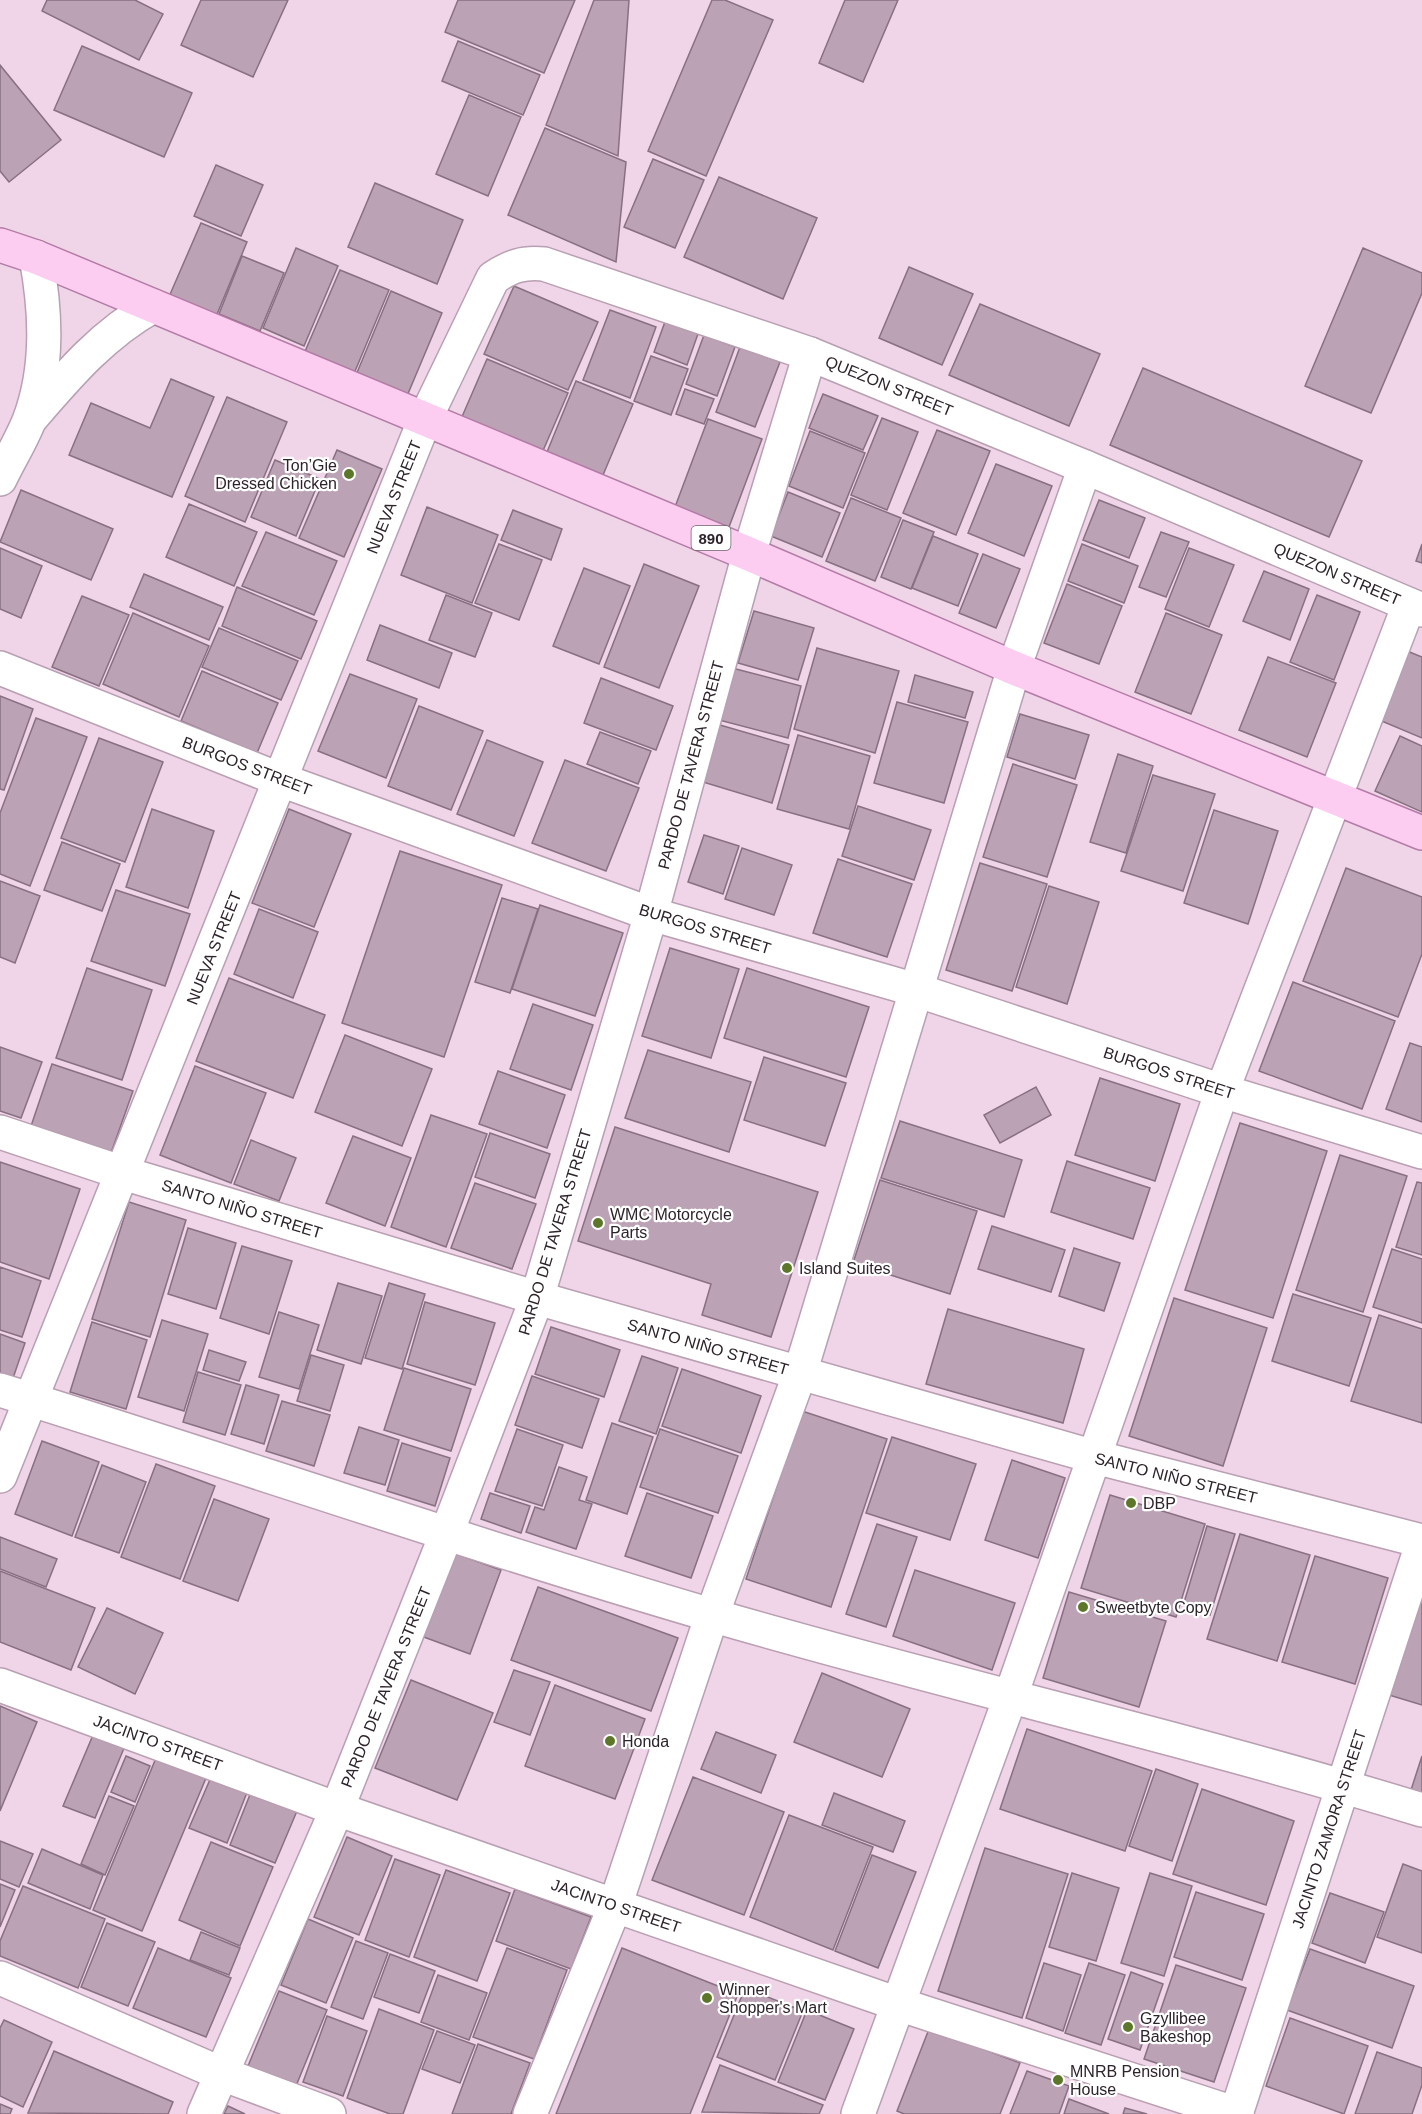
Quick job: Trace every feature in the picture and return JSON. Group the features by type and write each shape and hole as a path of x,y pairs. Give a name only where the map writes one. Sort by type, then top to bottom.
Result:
{"main road":[{"name":"890","path":"0,244 749,554 1014,668 1422,833"}],"street":[{"path":"29,421 39,377 45,334 43,296 36,257"},
{"name":"QUEZON STREET","path":"425,419 494,278 510,267 528,263 544,264 810,354 1085,467 1415,607"},
{"path":"0,479 29,421 72,370 111,332 153,306"},
{"name":"PARDO DE TAVERA STREET","path":"204,2114 337,1809 537,1298 651,914 749,554 810,354"},
{"name":"NUEVA STREET","path":"0,1476 15,1394 123,1173 425,419"},
{"path":"530,2114 615,1906 712,1615 800,1373 1014,668 1085,467"},
{"path":"858,2114 1010,1698 1222,1091 1336,797 1415,607"},
{"name":"BURGOS STREET","path":"0,668 281,780 651,914 916,990 1222,1091 1422,1152"},
{"name":"SANTO NIÑO STREET","path":"0,1132 123,1173 537,1298 1095,1457 1422,1543"},
{"path":"15,1394 446,1535 712,1615 1010,1698 1343,1786 1422,1810"},
{"name":"JACINTO ZAMORA STREET","path":"1236,2114 1422,1543"},
{"name":"JACINTO STREET","path":"0,1685 337,1809 615,1906 898,2004 1236,2114"},
{"path":"0,1978 222,2074 329,2114"}],"building":[{"path":"47,0 135,0 163,14 139,60 42,11"},
{"path":"201,0 288,0 253,77 181,45"},
{"path":"458,0 575,0 544,73 445,32"},
{"path":"594,0 629,0 618,156 546,125"},
{"path":"712,0 725,0 773,20 706,176 648,151"},
{"path":"845,0 898,0 863,82 819,63"},
{"path":"458,41 540,75 523,115 442,81"},
{"path":"82,46 192,93 164,157 54,110"},
{"path":"0,65 61,140 9,182 0,171"},
{"path":"469,95 521,117 488,196 436,174"},
{"path":"545,128 626,162 616,262 508,215"},
{"path":"653,159 704,180 675,248 624,227"},
{"path":"216,165 263,185 241,236 194,216"},
{"path":"719,177 817,218 783,299 684,257"},
{"path":"375,183 463,220 437,284 348,247"},
{"path":"201,223 247,242 215,319 168,299"},
{"path":"296,248 338,266 304,346 263,328"},
{"path":"1363,248 1422,273 1422,293 1371,413 1305,386"},
{"path":"242,256 284,273 260,331 219,314"},
{"path":"909,267 973,294 942,365 879,338"},
{"path":"340,270 389,290 353,376 303,356"},
{"path":"514,286 598,322 568,390 484,354"},
{"path":"391,291 442,313 407,396 356,375"},
{"path":"980,304 1100,354 1069,426 949,375"},
{"path":"610,310 656,327 630,398 583,380"},
{"path":"666,319 699,331 687,365 654,352"},
{"path":"704,335 735,347 717,396 686,384"},
{"path":"740,347 780,362 755,427 716,412"},
{"path":"651,356 688,369 671,415 634,401"},
{"path":"487,359 568,393 542,453 461,419"},
{"path":"1143,368 1362,461 1329,537 1110,445"},
{"path":"171,379 214,397 172,497 69,455 91,403 150,428"},
{"path":"576,381 633,404 603,475 547,452"},
{"path":"685,389 714,399 704,424 676,414"},
{"path":"823,394 878,416 863,450 809,428"},
{"path":"227,397 287,422 245,522 185,496"},
{"path":"882,418 918,432 887,510 851,495"},
{"path":"708,419 762,439 729,527 675,507"},
{"path":"937,430 990,451 956,535 903,513"},
{"path":"810,431 865,453 843,508 789,486"},
{"path":"337,450 382,469 344,557 299,538"},
{"path":"275,460 320,479 296,536 251,517"},
{"path":"996,464 1052,486 1024,556 968,533"},
{"path":"21,490 113,529 91,580 0,542"},
{"path":"788,492 840,513 822,557 771,536"},
{"path":"851,498 901,518 875,581 826,561"},
{"path":"1099,500 1145,518 1129,558 1083,540"},
{"path":"189,504 257,532 234,586 166,557"},
{"path":"427,507 498,535 472,603 401,575"},
{"path":"513,510 562,529 551,560 501,540"},
{"path":"903,520 934,532 911,589 881,577"},
{"path":"266,532 337,561 314,615 242,586"},
{"path":"1161,532 1189,542 1166,597 1139,587"},
{"path":"933,536 978,554 958,606 912,588"},
{"path":"499,544 542,560 519,620 475,603"},
{"path":"1082,544 1138,566 1124,603 1068,581"},
{"path":"1422,544 1422,563 1416,561"},
{"path":"0,548 42,566 21,618 0,609"},
{"path":"1189,548 1234,565 1209,627 1165,609"},
{"path":"983,554 1020,569 996,628 959,613"},
{"path":"644,564 699,586 659,688 604,667"},
{"path":"584,568 630,586 599,664 553,646"},
{"path":"1264,571 1309,589 1290,640 1243,621"},
{"path":"144,574 223,607 209,640 130,607"},
{"path":"1067,584 1122,606 1099,664 1044,643"},
{"path":"237,587 317,621 301,659 222,626"},
{"path":"446,595 492,613 475,657 429,640"},
{"path":"1317,595 1360,612 1334,680 1290,662"},
{"path":"82,596 129,615 99,686 52,667"},
{"path":"754,611 814,628 798,680 738,663"},
{"path":"133,613 209,646 179,717 103,684"},
{"path":"1166,613 1222,635 1191,714 1135,692"},
{"path":"380,625 452,653 439,688 367,660"},
{"path":"219,628 298,661 281,700 202,667"},
{"path":"817,648 899,671 875,753 794,729"},
{"path":"1407,651 1422,657 1422,738 1377,719"},
{"path":"1268,657 1336,683 1307,757 1239,730"},
{"path":"732,668 801,686 788,738 719,720"},
{"path":"202,671 278,703 257,753 181,721"},
{"path":"350,674 417,699 386,778 318,751"},
{"path":"915,675 973,692 965,718 908,702"},
{"path":"601,678 673,706 656,750 584,723"},
{"path":"0,696 33,709 4,790 0,789"},
{"path":"897,702 968,722 944,803 874,783"},
{"path":"419,706 483,731 451,810 388,786"},
{"path":"1020,714 1089,735 1075,779 1007,757"},
{"path":"36,718 87,737 30,886 0,874 0,813"},
{"path":"720,725 789,745 772,803 703,782"},
{"path":"600,732 651,751 638,784 587,764"},
{"path":"798,735 870,756 849,829 777,809"},
{"path":"1400,736 1422,746 1422,812 1375,791"},
{"path":"99,738 163,762 125,862 61,838"},
{"path":"487,740 543,762 514,836 457,814"},
{"path":"1118,754 1153,766 1126,853 1090,842"},
{"path":"565,760 639,788 606,871 532,843"},
{"path":"1013,764 1077,785 1047,877 983,857"},
{"path":"1153,775 1215,794 1183,891 1121,871"},
{"path":"858,806 931,830 914,880 842,856"},
{"path":"152,809 214,831 188,908 126,887"},
{"path":"289,809 351,834 314,927 252,903"},
{"path":"1214,810 1278,831 1248,924 1184,903"},
{"path":"704,835 739,846 723,894 688,882"},
{"path":"62,842 120,864 102,911 44,890"},
{"path":"742,848 792,865 774,915 725,899"},
{"path":"400,851 502,885 444,1057 342,1023"},
{"path":"838,859 912,884 887,957 813,933"},
{"path":"980,863 1047,884 1012,991 946,970"},
{"path":"1346,868 1422,897 1422,954 1398,1017 1303,981"},
{"path":"0,881 40,896 15,963 0,957"},
{"path":"1049,886 1099,902 1067,1004 1016,987"},
{"path":"116,890 190,914 165,986 91,961"},
{"path":"502,898 538,909 510,993 475,982"},
{"path":"540,905 623,933 595,1016 512,989"},
{"path":"259,909 318,932 293,998 234,974"},
{"path":"670,948 739,969 711,1058 642,1036"},
{"path":"87,968 152,990 122,1080 56,1058"},
{"path":"747,968 869,1007 846,1077 724,1038"},
{"path":"229,978 325,1015 293,1098 196,1061"},
{"path":"1293,982 1395,1021 1362,1109 1259,1071"},
{"path":"533,1004 593,1025 571,1090 510,1069"},
{"path":"345,1035 432,1069 402,1146 315,1112"},
{"path":"1410,1043 1422,1047 1422,1122 1386,1109"},
{"path":"0,1047 42,1062 21,1118 0,1111"},
{"path":"648,1050 751,1082 729,1152 625,1118"},
{"path":"764,1057 846,1083 825,1146 744,1120"},
{"path":"52,1064 133,1091 111,1153 31,1126"},
{"path":"195,1066 266,1093 231,1183 160,1155"},
{"path":"498,1071 565,1095 547,1148 479,1124"},
{"path":"1100,1078 1180,1104 1155,1181 1075,1155"},
{"path":"1036,1087 1051,1115 1000,1143 984,1115"},
{"path":"431,1115 487,1134 446,1247 391,1227"},
{"path":"900,1121 1022,1160 1004,1217 881,1178"},
{"path":"1240,1123 1327,1151 1273,1318 1185,1290"},
{"path":"615,1127 818,1192 771,1337 702,1315 711,1284 578,1241"},
{"path":"490,1133 550,1154 535,1198 475,1177"},
{"path":"353,1136 411,1158 385,1226 326,1203"},
{"path":"251,1140 296,1158 279,1201 234,1184"},
{"path":"1340,1155 1407,1176 1363,1312 1296,1290"},
{"path":"1067,1161 1150,1188 1133,1239 1051,1212"},
{"path":"0,1162 80,1189 49,1279 0,1262"},
{"path":"880,1180 977,1211 950,1294 853,1263"},
{"path":"1417,1182 1422,1183 1422,1255 1396,1247"},
{"path":"475,1183 536,1204 512,1269 451,1248"},
{"path":"129,1202 186,1220 150,1337 92,1319"},
{"path":"992,1226 1065,1250 1051,1292 978,1269"},
{"path":"188,1228 236,1243 216,1309 168,1294"},
{"path":"242,1246 292,1261 269,1334 220,1318"},
{"path":"1074,1248 1120,1263 1104,1311 1059,1296"},
{"path":"1392,1249 1422,1259 1422,1323 1373,1307"},
{"path":"0,1267 41,1281 22,1337 0,1330"},
{"path":"338,1283 382,1296 361,1364 317,1350"},
{"path":"389,1283 425,1294 402,1369 365,1358"},
{"path":"1293,1294 1371,1318 1349,1386 1272,1361"},
{"path":"1174,1298 1267,1328 1223,1466 1129,1436"},
{"path":"425,1302 495,1323 475,1385 407,1364"},
{"path":"948,1309 1084,1349 1063,1423 926,1384"},
{"path":"279,1312 319,1325 299,1389 259,1377"},
{"path":"1379,1315 1422,1329 1422,1423 1351,1401"},
{"path":"162,1320 208,1334 184,1411 138,1397"},
{"path":"92,1322 147,1340 126,1409 70,1392"},
{"path":"551,1327 620,1350 604,1397 535,1374"},
{"path":"0,1334 25,1343 11,1384 0,1381"},
{"path":"209,1350 246,1362 239,1381 203,1370"},
{"path":"311,1355 344,1365 330,1411 297,1401"},
{"path":"642,1356 678,1368 656,1434 619,1421"},
{"path":"404,1368 471,1389 451,1451 384,1430"},
{"path":"682,1369 761,1396 741,1453 662,1426"},
{"path":"198,1372 241,1385 225,1435 183,1422"},
{"path":"532,1376 599,1399 582,1448 515,1425"},
{"path":"246,1385 279,1395 264,1444 231,1434"},
{"path":"282,1401 330,1415 314,1466 266,1451"},
{"path":"802,1411 887,1439 831,1607 746,1579"},
{"path":"612,1423 653,1437 627,1514 586,1500"},
{"path":"359,1427 399,1440 385,1485 344,1473"},
{"path":"517,1429 563,1445 542,1506 495,1491"},
{"path":"660,1429 738,1456 718,1513 640,1487"},
{"path":"892,1437 976,1464 950,1540 866,1513"},
{"path":"42,1441 99,1462 72,1536 15,1514"},
{"path":"402,1443 450,1458 435,1506 387,1491"},
{"path":"1012,1460 1065,1478 1038,1558 985,1540"},
{"path":"156,1464 215,1486 180,1579 121,1557"},
{"path":"102,1465 146,1482 119,1553 75,1537"},
{"path":"559,1467 587,1477 579,1500 592,1504 576,1549 526,1532 535,1507 544,1510"},
{"path":"490,1493 530,1506 521,1533 481,1519"},
{"path":"647,1493 713,1516 691,1578 625,1556"},
{"path":"1110,1495 1205,1524 1176,1617 1081,1588"},
{"path":"214,1499 269,1519 238,1601 183,1581"},
{"path":"877,1524 917,1537 886,1627 846,1614"},
{"path":"1207,1526 1235,1534 1210,1615 1183,1606"},
{"path":"1240,1534 1310,1555 1277,1661 1207,1639"},
{"path":"0,1537 57,1559 46,1587 0,1569"},
{"path":"451,1552 501,1570 470,1654 421,1636"},
{"path":"1315,1556 1388,1578 1355,1684 1282,1662"},
{"path":"915,1570 1015,1603 992,1670 893,1636"},
{"path":"0,1571 95,1608 71,1670 0,1642"},
{"path":"538,1587 678,1638 651,1711 511,1660"},
{"path":"1422,1590 1422,1705 1389,1695"},
{"path":"1069,1592 1166,1621 1139,1707 1043,1678"},
{"path":"107,1608 163,1633 135,1694 78,1667"},
{"path":"514,1670 550,1682 530,1735 494,1722"},
{"path":"822,1673 910,1709 882,1777 794,1742"},
{"path":"411,1680 493,1713 457,1800 375,1768"},
{"path":"555,1685 645,1719 615,1799 525,1766"},
{"path":"0,1706 37,1722 0,1811"},
{"path":"96,1728 127,1741 95,1818 63,1806"},
{"path":"1027,1729 1152,1771 1125,1851 1000,1809"},
{"path":"716,1732 776,1755 761,1793 701,1769"},
{"path":"126,1756 150,1766 135,1802 111,1792"},
{"path":"1422,1756 1422,1797 1410,1793"},
{"path":"156,1758 206,1778 142,1931 93,1910"},
{"path":"1156,1769 1198,1784 1172,1861 1129,1846"},
{"path":"212,1775 248,1790 227,1843 189,1828"},
{"path":"693,1777 784,1812 744,1915 652,1880"},
{"path":"1202,1789 1294,1821 1266,1905 1173,1874"},
{"path":"251,1792 297,1811 275,1863 230,1845"},
{"path":"834,1793 905,1821 893,1852 822,1825"},
{"path":"109,1796 134,1806 105,1875 81,1864"},
{"path":"789,1815 873,1847 833,1950 750,1917"},
{"path":"347,1837 392,1856 359,1935 314,1917"},
{"path":"0,1841 33,1854 19,1887 0,1879"},
{"path":"211,1842 273,1867 240,1946 179,1920"},
{"path":"985,1848 1068,1874 1022,2018 938,1991"},
{"path":"42,1849 103,1875 90,1909 28,1883"},
{"path":"872,1855 916,1872 878,1968 835,1951"},
{"path":"395,1859 440,1875 409,1957 365,1940"},
{"path":"1403,1864 1422,1871 1422,1953 1377,1937"},
{"path":"446,1870 510,1893 477,1981 414,1957"},
{"path":"1072,1873 1119,1888 1096,1961 1049,1947"},
{"path":"1150,1873 1192,1886 1164,1976 1121,1963"},
{"path":"0,1884 15,1890 0,1927"},
{"path":"23,1886 105,1919 78,1988 0,1956 0,1941"},
{"path":"515,1889 591,1917 571,1969 496,1941"},
{"path":"1196,1892 1264,1914 1242,1980 1174,1957"},
{"path":"1330,1893 1384,1912 1365,1963 1312,1943"},
{"path":"308,1919 353,1938 326,2003 281,1985"},
{"path":"107,1923 155,1942 128,2006 81,1987"},
{"path":"201,1932 240,1948 229,1975 190,1960"},
{"path":"356,1941 388,1953 363,2019 331,2007"},
{"path":"158,1948 231,1978 206,2037 133,2008"},
{"path":"507,1948 567,1970 534,2059 473,2037"},
{"path":"622,1948 738,1994 690,2114 556,2114"},
{"path":"1310,1949 1414,1986 1392,2048 1287,2010"},
{"path":"390,1954 435,1971 419,2013 374,1997"},
{"path":"1044,1963 1081,1975 1063,2031 1026,2018"},
{"path":"1089,1963 1125,1975 1101,2045 1065,2033"},
{"path":"1176,1965 1246,1988 1214,2082 1144,2059"},
{"path":"1131,1972 1163,1984 1140,2050 1108,2039"},
{"path":"438,1975 487,1993 469,2040 421,2022"},
{"path":"745,1988 803,2011 775,2080 717,2057"},
{"path":"279,1991 327,2010 296,2086 248,2066"},
{"path":"379,2009 434,2030 403,2114 390,2114 347,2098"},
{"path":"807,2010 854,2029 825,2100 778,2082"},
{"path":"327,2016 367,2031 343,2096 303,2082"},
{"path":"1290,2018 1368,2046 1344,2114 1266,2086"},
{"path":"4,2020 52,2042 23,2107 0,2096 0,2028"},
{"path":"929,2029 1020,2063 1000,2114 904,2114 897,2111"},
{"path":"437,2031 475,2045 460,2083 422,2069"},
{"path":"478,2044 530,2063 511,2114 452,2114"},
{"path":"54,2051 173,2102 168,2114 28,2113"},
{"path":"1377,2052 1422,2068 1422,2085 1412,2114 1355,2114"},
{"path":"720,2065 823,2105 819,2114 702,2112"},
{"path":"1027,2071 1069,2086 1059,2114 1010,2114"},
{"path":"1069,2099 1109,2114 1064,2114"},
{"path":"0,2104 12,2109 10,2114 0,2114"},
{"path":"228,2106 245,2114 224,2114"},
{"path":"1125,2108 1147,2114 1123,2114"}],"place":[{"name":"Ton’Gie Dressed Chicken","path":"349,474"},
{"name":"WMC Motorcycle Parts","path":"598,1223"},
{"name":"Island Suites","path":"787,1268"},
{"name":"DBP","path":"1131,1503"},
{"name":"Sweetbyte Copy","path":"1083,1607"},
{"name":"Honda","path":"610,1741"},
{"name":"Winner Shopper's Mart","path":"707,1998"},
{"name":"Gzyllibee Bakeshop","path":"1128,2027"},
{"name":"MNRB Pension House","path":"1058,2080"}]}
